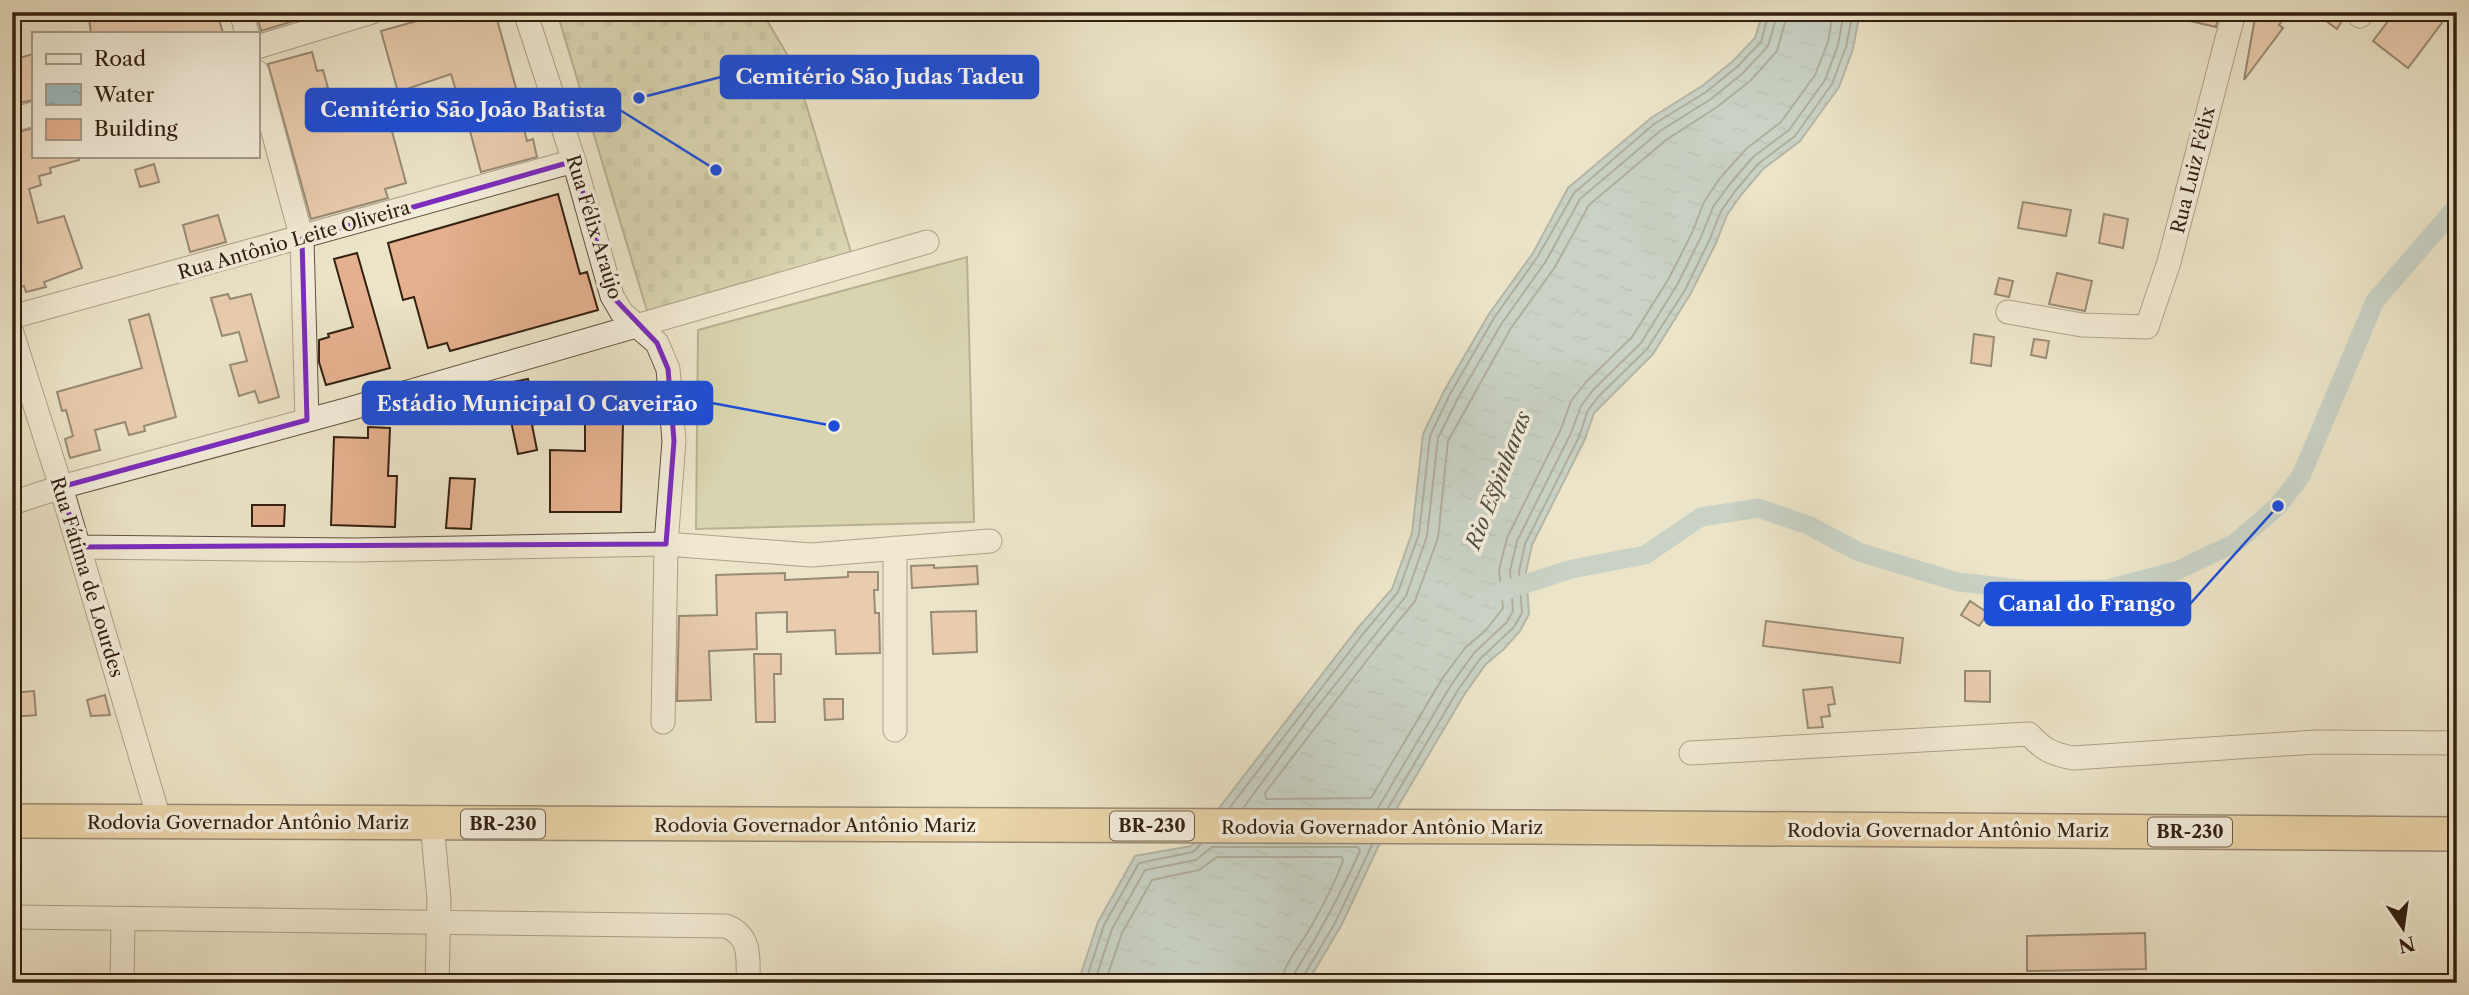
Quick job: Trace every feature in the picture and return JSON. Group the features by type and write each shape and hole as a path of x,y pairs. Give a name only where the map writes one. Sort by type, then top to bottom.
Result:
{"highway":[{"name":"Rodovia Governador Antônio Mariz","path":"12,821 2457,834"}],"street":[{"path":"241,12 247,32"},
{"path":"259,46 372,12"},
{"name":"Rua Félix Araújo","path":"525,12 574,161 612,296 622,313 657,343 668,369 674,441 666,544 663,722"},
{"name":"Rua Luiz Félix","path":"2008,312 2082,326 2147,327 2169,262 2234,12"},
{"path":"259,79 302,239 307,420"},
{"path":"12,120 32,114"},
{"name":"Rua Antônio Leite Oliveira","path":"12,317 302,239 574,161"},
{"path":"12,503 928,242"},
{"name":"Rua Fátima de Lourdes","path":"12,333 61,487 160,822"},
{"path":"79,547 355,550 666,544 811,555 990,541"},
{"path":"895,548 895,730"},
{"path":"1691,753 2029,734 2050,754 2073,758 2316,742 2457,743"},
{"path":"432,823 439,922 437,983"},
{"path":"12,917 726,926 743,936 748,949 748,983"},
{"path":"122,983 123,919"}],"highlighted area":[{"path":"574,161 612,296 657,343 668,369 674,441 666,544 79,547 61,487 307,420 302,239"}],"green space":[{"path":"557,12 762,12 795,68 851,252 648,314"},
{"path":"967,257 974,522 696,529 698,330"}],"water":[{"name":"Rio Espinharas","path":"1763,12 1860,12 1853,49 1839,87 1800,141 1763,169 1741,195 1727,215 1691,293 1653,354 1594,413 1585,439 1532,545 1526,572 1529,614 1520,631 1486,664 1464,695 1387,825 1206,825 1357,629 1392,589 1412,533 1423,434 1444,391 1489,314 1533,253 1568,188 1651,118 1702,86 1732,62 1755,38"},
{"path":"1386,830 1341,926 1307,983 1078,983 1098,922 1135,856 1191,846 1203,831"}],"building":[{"path":"88,12 217,12 223,32 91,32"},
{"path":"256,12 323,12 261,31"},
{"path":"449,12 495,12 522,110 519,110 527,141 533,139 537,157 481,172 460,94 457,94 451,74 398,92 381,31"},
{"path":"2178,12 2219,12 2216,27 2177,18"},
{"path":"2256,12 2288,12 2279,25 2283,28 2244,80"},
{"path":"2314,12 2347,12 2337,29"},
{"path":"2395,12 2450,12 2408,68 2373,41"},
{"path":"312,52 317,71 323,70 328,88 323,89 333,126 365,117 369,130 390,124 406,183 385,189 388,198 311,219 268,64"},
{"path":"32,54 32,100 12,105 12,60"},
{"path":"32,128 32,158 79,158 50,168 51,173 39,176 41,185 29,189 38,223 64,216 82,268 44,282 46,287 26,292 24,286 12,289 12,134"},
{"path":"154,164 159,182 140,187 135,170"},
{"path":"558,194 580,274 587,272 598,310 450,351 447,343 428,348 414,297 403,300 388,243"},
{"path":"2023,202 2071,210 2066,236 2018,228"},
{"path":"2104,214 2128,219 2123,248 2099,243"},
{"path":"218,215 226,242 190,252 183,225"},
{"path":"357,253 390,368 326,385 319,362 319,340 329,337 328,334 353,327 334,259"},
{"path":"2057,273 2092,281 2085,311 2049,304"},
{"path":"1999,278 2013,281 2009,297 1995,294"},
{"path":"228,294 230,299 251,294 279,397 259,403 255,391 239,396 230,365 247,361 239,332 222,336 211,298"},
{"path":"149,314 176,417 144,426 145,431 129,435 125,422 95,430 100,450 70,458 65,439 73,436 66,410 62,411 57,392 142,368 129,320"},
{"path":"1974,334 1994,337 1991,366 1971,363"},
{"path":"2034,339 2049,341 2046,358 2031,355"},
{"path":"528,379 538,423 532,425 537,450 518,454 503,384"},
{"path":"623,422 621,512 550,512 550,450 585,451 585,423"},
{"path":"368,427 390,428 388,476 397,476 395,527 331,525 334,437 368,438"},
{"path":"450,478 475,479 471,529 446,528"},
{"path":"252,505 285,505 284,526 252,526"},
{"path":"934,565 934,568 977,566 978,584 912,588 911,566"},
{"path":"848,572 878,572 878,590 874,590 875,613 879,613 880,653 836,654 835,630 787,632 787,612 756,613 757,649 709,651 711,700 677,701 679,616 717,615 716,575 785,573 785,580 848,577"},
{"path":"1970,601 1988,613 1979,626 1961,615"},
{"path":"976,611 977,652 933,654 931,612"},
{"path":"1766,621 1903,638 1900,663 1763,646"},
{"path":"754,654 781,654 781,674 774,674 775,722 756,722"},
{"path":"1965,671 1990,671 1990,702 1965,701"},
{"path":"1832,687 1835,704 1828,705 1830,716 1821,717 1823,727 1808,728 1803,690"},
{"path":"34,691 36,715 12,717 12,693"},
{"path":"105,695 110,715 91,716 87,700"},
{"path":"824,699 843,699 843,719 825,720"},
{"path":"2145,933 2146,969 2027,971 2027,936"}],"waterway":[{"path":"1503,591 1572,569 1645,555 1701,517 1758,508 1808,525 1859,552 1958,582 2030,590 2107,589 2176,571 2235,543 2278,506 2301,476 2375,301 2457,206"}],"place":[{"name":"Cemitério São Judas Tadeu","path":"639,98"},
{"name":"Cemitério São João Batista","path":"716,170"},
{"name":"Estádio Municipal O Caveirão","path":"834,426"},
{"name":"Canal do Frango","path":"2278,506"}]}
